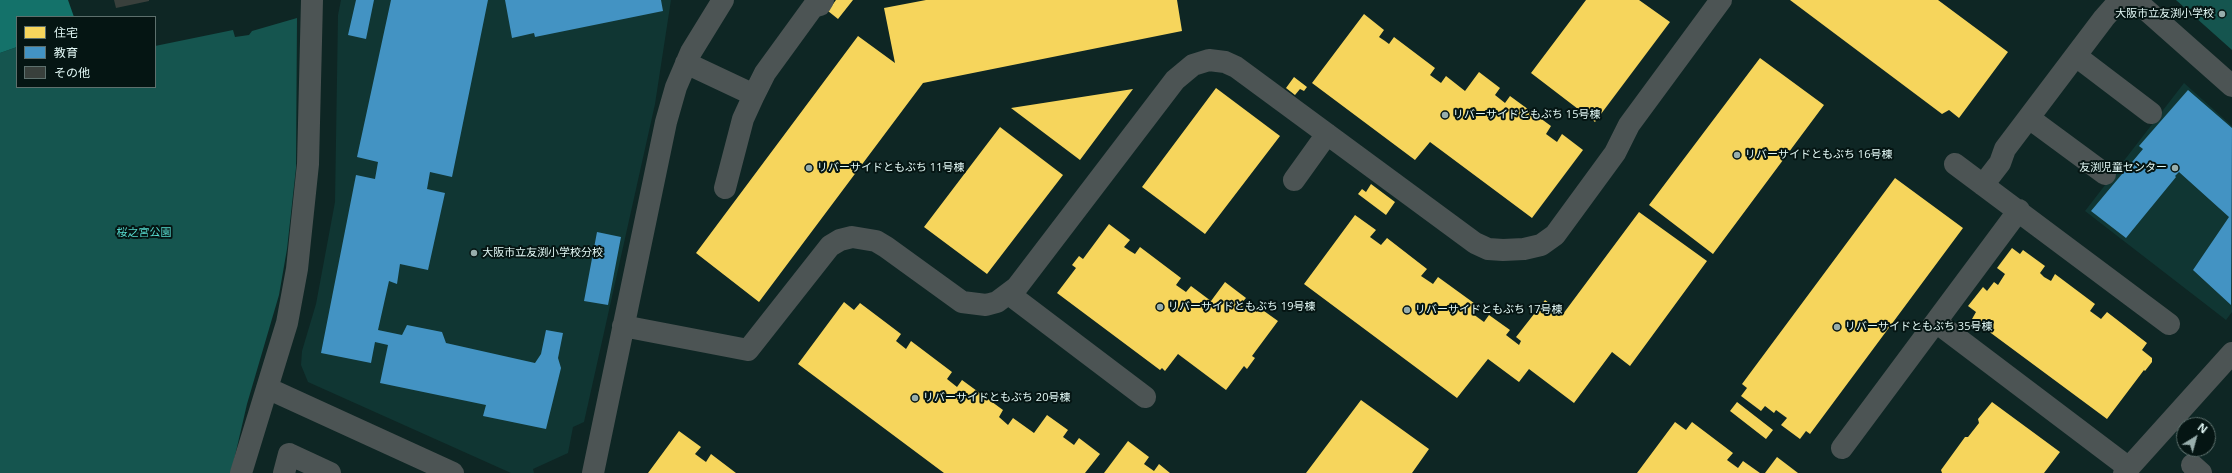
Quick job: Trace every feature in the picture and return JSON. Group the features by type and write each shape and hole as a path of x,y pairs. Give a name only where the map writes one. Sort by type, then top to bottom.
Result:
{"street":[{"path":"241,473 287,323 304,216 308,164 312,0"},
{"path":"592,473 666,122 676,87 686,63 702,31 723,0"},
{"path":"725,188 743,119 765,73 813,7 820,5 823,0"},
{"path":"623,326 748,350 830,246 840,240 852,237 870,240 886,247 962,302 986,305 1009,294 1017,287 1175,80 1193,66 1202,62 1218,60 1236,67 1475,243 1488,249 1503,250 1524,249 1542,245 1555,235 1615,154 1629,125 1721,0"},
{"path":"1983,185 2000,163 2005,149 2120,0"},
{"path":"2135,0 2232,86"},
{"path":"2076,56 2151,113"},
{"path":"686,63 754,95"},
{"path":"2029,118 2105,174"},
{"path":"1294,180 1327,134"},
{"path":"1955,164 2019,210 2169,324"},
{"path":"1842,448 2019,210"},
{"path":"1009,294 1145,397"},
{"path":"1936,322 2126,470 2232,353"},
{"path":"267,388 453,473"},
{"path":"284,473 289,454 330,473"}],"shaded area":[{"path":"0,0 68,0 74,16 16,16 16,47 0,53"},
{"name":"大阪市立友渕小学校分校","path":"341,0 671,0 655,104 584,422 573,427 568,453 533,469 534,473 511,473 308,382 301,365 302,351 316,304 335,202 338,15"},
{"name":"友渕児童センター","path":"2184,83 2232,126 2232,312 2226,320 2085,211"}],"green space":[{"path":"2176,0 2232,0 2232,50"},
{"name":"桜之宮公園","path":"297,18 296,168 287,249 279,295 247,404 231,473 0,473 0,53 16,47 16,88 156,88 156,46 233,30 235,37 249,35 252,31"}],"building: 住宅":[{"path":"836,0 853,0 838,19 828,11"},
{"name":"リバーサイドともぶち 11号棟","path":"926,0 1177,0 1182,31 923,83 759,302 696,253 858,36 895,63 884,8"},
{"path":"1586,0 1639,0 1670,22 1595,122 1531,73"},
{"path":"1790,0 1938,0 2008,52 1959,118 1949,110 1942,114"},
{"name":"リバーサイドともぶち 15号棟","path":"1364,14 1384,30 1379,37 1389,44 1394,37 1435,68 1430,75 1441,83 1446,76 1465,91 1479,72 1500,88 1495,95 1505,103 1510,96 1551,126 1546,134 1557,142 1562,134 1583,150 1532,218 1430,142 1415,160 1312,83"},
{"name":"リバーサイドともぶち 16号棟","path":"1760,58 1824,105 1713,254 1649,205"},
{"path":"1294,77 1307,87 1304,91 1300,89 1295,95 1286,88"},
{"path":"1216,88 1280,136 1205,234 1142,187"},
{"path":"1133,89 1080,160 1011,108"},
{"path":"1000,127 1063,175 987,274 924,227"},
{"name":"リバーサイドともぶち 35号棟","path":"1895,178 1963,228 1810,434 1806,431 1800,439 1781,425 1787,418 1776,410 1774,413 1765,406 1761,411 1741,396 1747,388 1742,384"},
{"path":"1371,184 1395,202 1386,215 1358,194 1362,189 1366,192"},
{"name":"リバーサイドともぶち 17号棟","path":"1639,212 1707,261 1630,366 1612,352 1574,403 1529,369 1519,382 1488,359 1457,398 1304,284 1355,215 1376,230 1370,237 1381,245 1387,238 1427,269 1421,276 1433,284 1438,277 1478,306 1473,314 1484,322 1489,315 1510,330 1506,335 1519,345 1521,341 1516,337 1545,300 1563,314"},
{"name":"リバーサイドともぶち 19号棟","path":"1109,224 1130,240 1124,247 1135,254 1140,247 1181,278 1176,285 1186,292 1191,286 1211,301 1225,282 1246,298 1240,305 1252,313 1257,306 1278,321 1252,356 1255,358 1247,369 1244,366 1226,390 1178,354 1165,371 1162,368 1160,370 1057,293 1076,268 1072,265 1079,256 1083,259"},
{"path":"2012,248 2020,254 2023,250 2045,266 2040,273 2044,277 2051,281 2055,274 2095,304 2090,311 2101,319 2107,312 2147,343 2142,350 2152,358 2152,362 2145,371 2144,370 2107,419 1972,319 1976,312 1968,306 1983,287 1987,291 1994,282 1998,285 2005,274 1997,268"},
{"name":"リバーサイドともぶち 20号棟","path":"844,302 854,310 860,303 901,334 896,341 906,349 911,341 952,372 947,379 957,387 962,380 1003,410 999,417 1008,425 1013,418 1034,433 1047,415 1068,430 1063,437 1074,445 1079,438 1100,454 1085,473 944,473 798,364"},
{"path":"1361,400 1429,449 1412,473 1306,473"},
{"path":"1737,402 1773,430 1766,439 1730,411"},
{"path":"1992,402 2060,452 2044,473 1942,473 1941,470 1965,437 1968,437 1979,423 1978,419"},
{"path":"1675,422 1686,430 1692,422 1733,453 1727,460 1738,468 1743,461 1760,473 1637,473"},
{"path":"679,431 701,447 695,454 706,462 711,454 736,473 648,473"},
{"path":"1128,441 1149,457 1144,464 1154,471 1159,464 1170,473 1104,473"},
{"path":"1777,457 1798,473 1765,473"}],"building: 教育":[{"path":"356,0 374,0 366,39 348,35"},
{"path":"391,0 488,0 452,177 430,172 427,189 445,193 428,270 400,264 397,284 389,281 378,330 402,335 407,325 442,332 446,343 535,363 541,354 546,330 563,333 558,358 561,368 546,429 483,416 486,405 380,383 388,345 375,342 371,363 321,353 356,175 375,179 378,162 357,157"},
{"path":"505,0 661,0 663,11 535,37 534,33 512,38"},
{"path":"2188,90 2232,128 2231,305 2193,270 2229,217 2179,172 2126,238 2091,211 2143,149 2139,146"},
{"path":"597,232 621,237 608,305 584,301"}],"building: その他":[{"path":"114,0 149,0 149,1 116,8"}],"place":[{"name":"大阪市立友渕小学校","path":"2222,14"},
{"name":"リバーサイドともぶち 15号棟","path":"1445,115"},
{"name":"リバーサイドともぶち 16号棟","path":"1737,155"},
{"name":"リバーサイドともぶち 11号棟","path":"809,168"},
{"name":"友渕児童センター","path":"2175,168"},
{"name":"大阪市立友渕小学校分校","path":"474,253"},
{"name":"リバーサイドともぶち 19号棟","path":"1160,307"},
{"name":"リバーサイドともぶち 17号棟","path":"1407,310"},
{"name":"リバーサイドともぶち 35号棟","path":"1837,327"},
{"name":"リバーサイドともぶち 20号棟","path":"915,398"}]}
